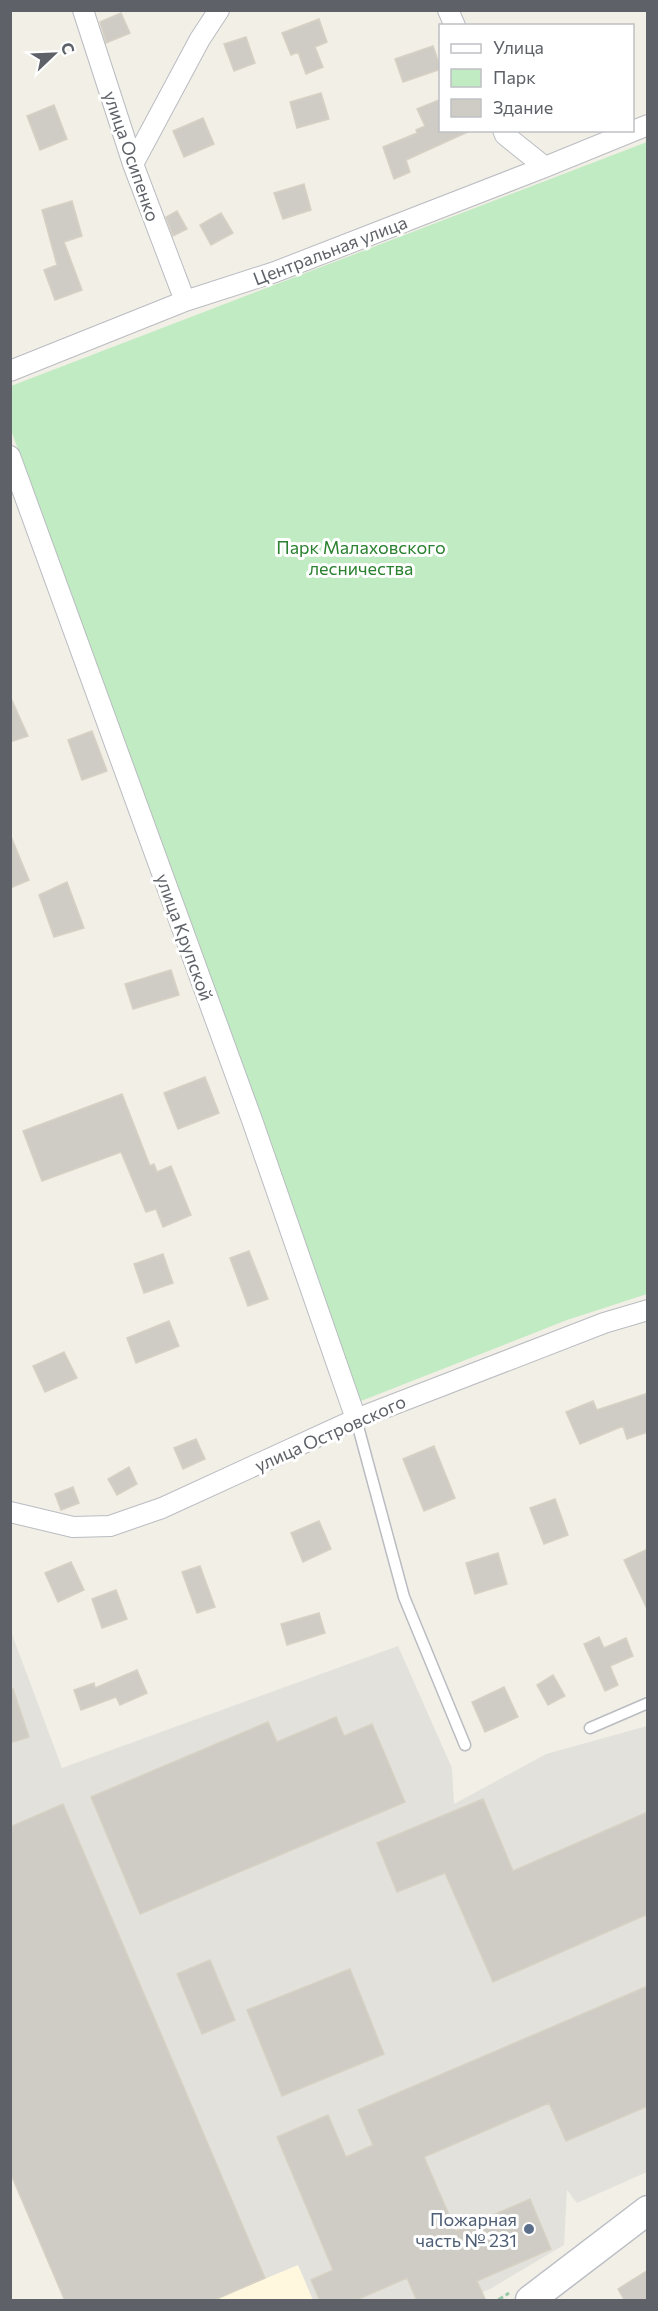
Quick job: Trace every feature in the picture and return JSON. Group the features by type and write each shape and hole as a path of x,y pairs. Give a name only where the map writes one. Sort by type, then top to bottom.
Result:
{"main road":[{"path":"530,2301 644,2217"}],"street":[{"name":"улица Осипенко","path":"82,10 133,164 185,301"},
{"path":"133,164 200,39 219,10"},
{"name":"Центральная улица","path":"634,131 648,125"},
{"path":"504,132 545,167"},
{"name":"Центральная улица","path":"10,371 185,301 275,272 631,132"},
{"name":"улица Крупской","path":"10,456 252,1120 356,1419"},
{"name":"улица Островского","path":"10,1512 73,1527 110,1526 162,1508 356,1419 604,1323 648,1310"}],"lane":[{"path":"356,1419 404,1597 465,1745"},
{"path":"590,1728 648,1703"}],"shaded area":[{"path":"10,1629 62,1768 398,1646 452,1768 454,1804 546,1754 647,1726 647,2172 577,2203 567,2190 564,2245 490,2289 464,2300 313,2300 298,2265 214,2300 65,2300 11,2172"},
{"path":"298,2265 313,2300 214,2300"}],"green space":[{"name":"Парк Малаховского лесничества","path":"647,142 647,1294 567,1320 361,1401 11,430 11,386"}],"building":[{"path":"121,13 130,33 106,43 100,22"},
{"path":"319,19 327,42 315,47 323,67 306,74 298,52 291,55 282,33"},
{"path":"246,37 255,63 234,71 224,44"},
{"path":"433,46 439,70 403,82 395,59"},
{"path":"321,93 329,119 297,128 290,102"},
{"path":"439,100 439,132 468,132 406,160 410,172 394,179 383,147 417,133 416,130 425,126 417,109"},
{"path":"54,105 67,139 40,150 27,116"},
{"path":"203,118 214,144 184,157 173,131"},
{"path":"304,184 311,210 283,219 274,193"},
{"path":"72,201 82,236 64,242 82,290 55,300 44,270 57,265 42,210"},
{"path":"177,211 187,229 173,236 166,217"},
{"path":"221,213 233,233 211,245 200,225"},
{"path":"10,696 28,736 10,742"},
{"path":"92,731 107,771 82,780 68,740"},
{"path":"10,834 29,880 10,888"},
{"path":"67,882 84,928 54,937 39,895"},
{"path":"171,970 179,995 133,1009 125,984"},
{"path":"205,1077 219,1113 178,1129 164,1093"},
{"path":"122,1094 150,1166 154,1164 157,1172 171,1166 191,1215 163,1227 156,1209 146,1212 121,1152 42,1181 23,1131"},
{"path":"249,1251 268,1299 248,1306 230,1258"},
{"path":"163,1254 173,1283 144,1293 134,1264"},
{"path":"169,1321 179,1346 136,1363 127,1338"},
{"path":"64,1352 77,1378 45,1392 33,1366"},
{"path":"648,1393 648,1432 627,1439 623,1426 580,1444 566,1412 593,1401 597,1410"},
{"path":"196,1439 205,1459 183,1469 174,1448"},
{"path":"434,1446 455,1498 424,1511 403,1459"},
{"path":"129,1467 137,1484 117,1495 108,1479"},
{"path":"73,1487 79,1503 61,1510 55,1494"},
{"path":"555,1499 568,1535 544,1544 530,1508"},
{"path":"319,1521 331,1549 303,1562 291,1533"},
{"path":"648,1549 648,1611 624,1560"},
{"path":"498,1553 507,1584 475,1594 466,1563"},
{"path":"71,1562 84,1590 58,1602 45,1573"},
{"path":"200,1566 215,1607 197,1613 182,1572"},
{"path":"116,1590 127,1619 102,1628 92,1599"},
{"path":"319,1613 325,1633 287,1645 281,1624"},
{"path":"599,1637 604,1648 626,1638 633,1656 610,1666 618,1685 605,1691 584,1644"},
{"path":"137,1670 147,1693 120,1705 116,1697 81,1710 74,1690 94,1683 95,1688"},
{"path":"553,1675 565,1696 548,1705 537,1685"},
{"path":"504,1687 518,1717 485,1732 472,1702"},
{"path":"10,1689 13,1689 29,1737 10,1743"},
{"path":"336,1717 344,1736 372,1724 405,1802 140,1914 91,1797 268,1722 277,1742"},
{"path":"483,1799 513,1871 648,1812 648,1914 493,1982 445,1873 397,1892 377,1843"},
{"path":"63,1804 265,2278 212,2301 65,2301 10,2172 10,1827"},
{"path":"210,1960 235,2020 202,2034 177,1974"},
{"path":"350,1969 384,2054 282,2096 247,2010"},
{"path":"648,1986 648,2106 566,2141 549,2103 424,2157 456,2231 530,2199 551,2249 477,2281 486,2301 417,2301 407,2278 354,2301 320,2301 311,2280 333,2270 277,2137 328,2115 346,2157 373,2145 358,2110"},
{"path":"648,2270 648,2301 625,2301 618,2289"}],"place":[{"name":"Пожарная часть № 231","path":"529,2229"}]}
